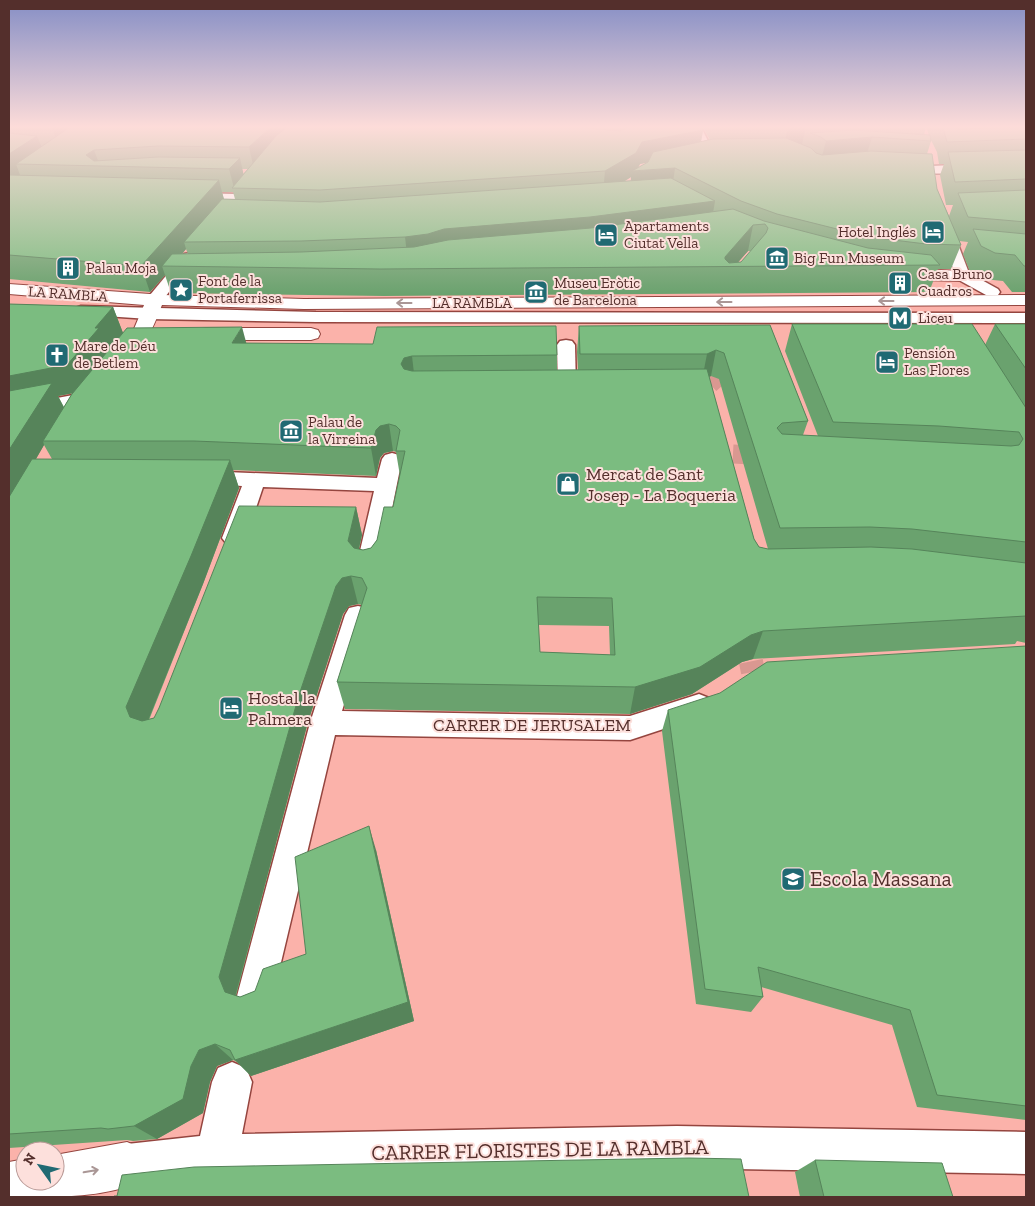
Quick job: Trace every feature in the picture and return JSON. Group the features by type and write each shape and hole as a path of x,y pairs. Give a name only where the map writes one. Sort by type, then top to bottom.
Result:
{"street":[{"path":"179,197 242,194 228,211"},
{"path":"938,211 962,276"},
{"path":"73,418 122,355 139,338 151,310 174,274 199,246"},
{"path":"952,247 972,249"},
{"path":"880,270 926,276 962,276 992,292"},
{"path":"174,274 193,274"},
{"path":"926,276 956,311"},
{"name":"LA RAMBLA","path":"9,289 151,310 326,317 601,318 956,311 1026,300"},
{"name":"LA RAMBLA","path":"68,310 151,310 304,304 956,311 1026,318"},
{"name":"LA RAMBLA","path":"151,310 178,333 311,334"},
{"path":"566,344 567,390"},
{"path":"9,413 100,383"},
{"path":"548,390 586,390"},
{"path":"368,568 392,459"},
{"path":"185,478 387,484"},
{"path":"227,557 255,480"},
{"path":"254,996 279,881 324,723 358,615"},
{"name":"CARRER DE JERUSALEM","path":"324,723 630,728 702,705 724,691"},
{"path":"217,1155 232,1082"},
{"name":"CARRER FLORISTES DE LA RAMBLA","path":"65,1176 127,1165 217,1155 678,1147 1026,1152"}],"building":[{"path":"9,183 216,183 141,266 9,255"},
{"path":"236,183 421,183 320,190 232,188"},
{"path":"594,183 681,183 715,201 590,217 444,229 428,234 405,237 301,241 184,242 222,199 320,202"},
{"path":"706,183 936,183 961,245 926,244 869,237 777,214 741,201"},
{"path":"1026,190 1026,222 968,217 958,193"},
{"path":"733,209 764,221 868,248 931,255 940,265 380,269 162,266 172,254 301,252 414,247 448,240 591,228","holes":["765,224 768,228 766,233 741,262 729,263 725,259 753,225"]},
{"path":"973,229 1026,234 1026,266 1015,255 995,253 981,246"},
{"path":"9,304 113,307 95,328 99,328 67,365 9,376"},
{"path":"792,324 972,324 1026,408 1026,542 912,529 870,527 780,528 724,353 716,350 707,354 580,354 579,326 770,325 808,421 782,423 777,428 782,434 1011,446 1019,445 1023,439 1019,432 939,426 833,422"},
{"path":"995,324 1026,324 1026,369"},
{"path":"556,326 557,355 412,356 404,358 401,364 404,369 412,371 707,369 754,539 759,547 768,549 871,547 912,549 1026,563 1026,616 763,631 751,635 700,667 635,687 337,682 367,588 362,578 351,576 342,578 336,586 299,695 219,977 225,992 240,997 255,991 263,969 306,954 295,857 369,826 408,1002 235,1060 230,1050 215,1044 199,1050 191,1066 183,1099 134,1126 9,1134 9,497 32,459 230,460 126,707 130,717 142,721 154,718 239,506 356,507 348,541 354,548 363,550 371,548 377,540 384,507 393,507 405,451 396,451 400,430 396,426 389,424 380,426 376,430 371,448 194,441 43,441 72,394 127,328 242,327 232,343 373,344 377,327","holes":["537,597 612,598 615,655 540,652"]},
{"path":"52,383 9,450 9,391"},
{"name":"Escola Massana","path":"1026,646 1026,1106 937,1095 910,1010 758,967 763,997 705,989 668,710 720,693 767,662"},
{"path":"689,1158 741,1159 749,1197 114,1197 117,1196 122,1175 194,1167"},
{"path":"815,1160 942,1163 953,1197 824,1197"}],"tunnel":[{"path":"710,384 719,376 715,350"},
{"path":"733,454 774,456"},
{"path":"744,626 753,672"}],"place":[{"name":"Hotel Inglés","path":"933,232"},
{"name":"Apartaments Ciutat Vella","path":"606,235"},
{"name":"Big Fun Museum","path":"777,258"},
{"name":"Palau Moja","path":"68,268"},
{"name":"Casa Bruno Cuadros","path":"900,283"},
{"name":"Font de la Portaferrissa","path":"181,290"},
{"name":"Museu Eròtic de Barcelona","path":"536,292"},
{"name":"Liceu","path":"900,318"},
{"name":"Mare de Déu de Betlem","path":"57,355"},
{"name":"Pensión Las Flores","path":"887,362"},
{"name":"Palau de la Virreina","path":"291,431"},
{"name":"Mercat de Sant Josep - La Boqueria","path":"568,484"},
{"name":"Hostal la Palmera","path":"231,708"},
{"name":"Escola Massana","path":"793,879"}]}
